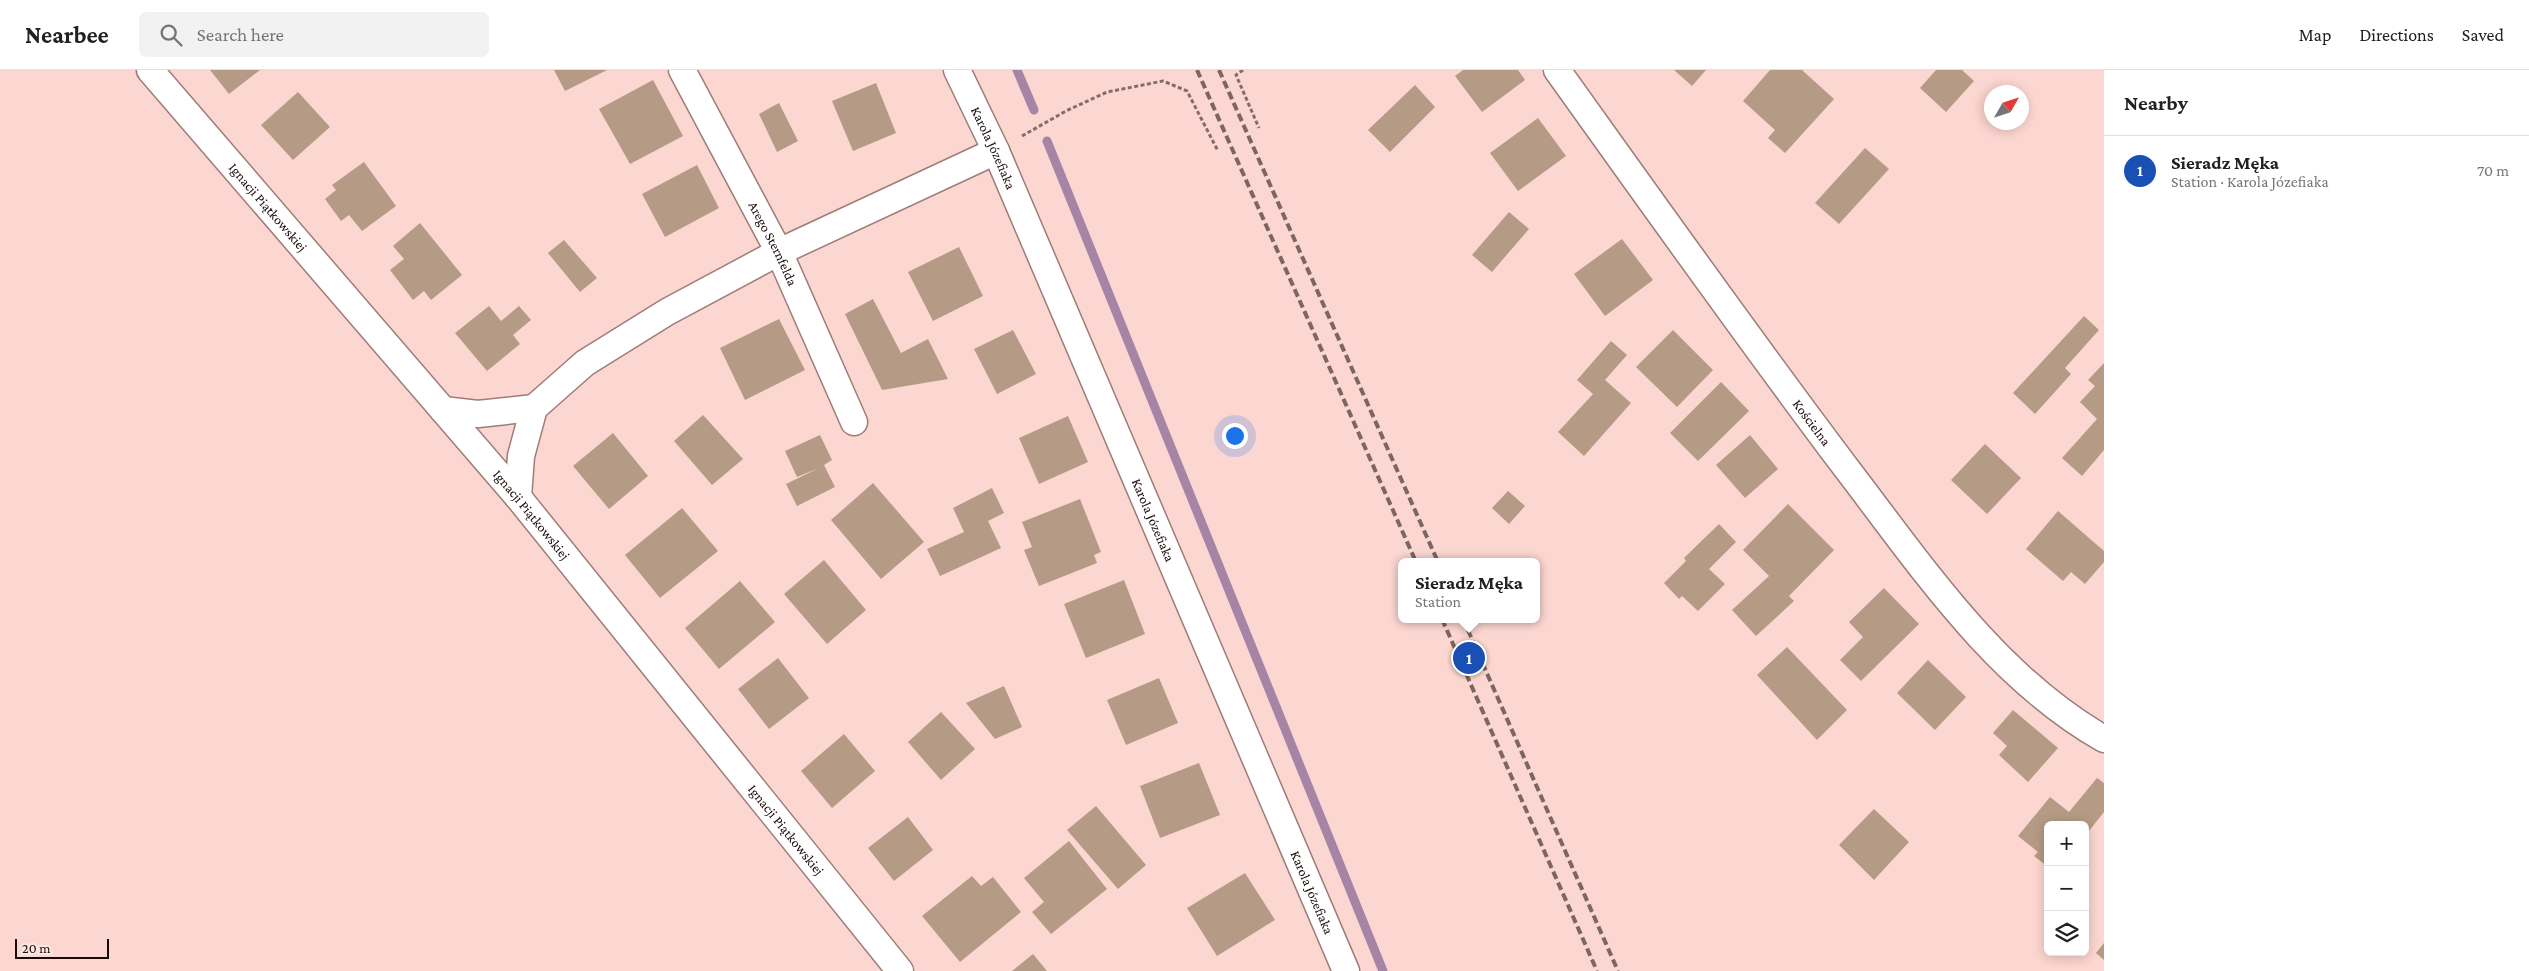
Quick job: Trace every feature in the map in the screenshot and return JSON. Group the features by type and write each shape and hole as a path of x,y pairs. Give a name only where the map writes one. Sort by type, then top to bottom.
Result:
{"street":[{"name":"Ignacji Piątkowskiej","path":"150,70 518,497 900,971"},
{"name":"Arego Sternfelda","path":"682,70 778,252 854,422"},
{"name":"Karola Józefiaka","path":"957,70 996,151 1346,971"},
{"name":"Kościelna","path":"1557,70 1773,371 1951,603 1994,651 2043,697 2074,721 2104,739"},
{"path":"518,497 522,456 534,408 584,363 667,312 778,252 996,151"},
{"path":"443,410 478,414 534,408"}],"path":[{"path":"1243,70 1236,75 1259,128"},
{"path":"996,151 1066,111 1107,92 1163,82 1187,91 1218,151"}],"building":[{"path":"210,70 260,70 229,94"},
{"path":"554,70 607,70 565,91"},
{"path":"1463,70 1518,70 1525,80 1482,112 1455,76"},
{"path":"1674,70 1706,70 1692,86"},
{"path":"1770,70 1802,70 1834,99 1785,153 1768,138 1775,130 1743,101"},
{"path":"1936,70 1962,70 1974,81 1946,112 1920,88"},
{"path":"653,80 683,136 630,164 599,109"},
{"path":"876,83 896,133 853,151 832,101"},
{"path":"1415,85 1435,107 1390,152 1368,130"},
{"path":"298,92 330,127 293,160 261,125"},
{"path":"779,103 798,141 777,152 759,114"},
{"path":"1538,118 1566,156 1518,191 1490,153"},
{"path":"1865,148 1889,169 1839,224 1815,203"},
{"path":"364,162 396,206 362,231 349,215 341,221 325,199 336,190 332,185"},
{"path":"697,165 719,208 665,237 642,194"},
{"path":"1509,212 1529,229 1492,272 1472,255"},
{"path":"420,223 462,275 431,300 424,291 413,300 390,270 404,259 393,246"},
{"path":"1622,239 1653,280 1605,316 1574,274"},
{"path":"564,240 597,278 580,292 548,253"},
{"path":"959,247 983,296 933,321 908,272"},
{"path":"873,299 901,353 928,339 948,379 882,390 845,314"},
{"path":"489,306 501,321 519,306 531,320 513,335 520,344 487,371 455,333"},
{"path":"2084,316 2099,330 2065,368 2071,374 2035,414 2013,393"},
{"path":"779,319 805,370 745,400 720,348"},
{"path":"1013,330 1036,374 997,394 974,349"},
{"path":"1673,330 1713,370 1677,407 1636,367"},
{"path":"1611,341 1627,355 1605,380 1631,403 1584,456 1558,432 1593,394 1577,380"},
{"path":"2104,363 2104,450 2082,476 2062,458 2097,419 2080,402 2095,386 2088,380"},
{"path":"1721,382 1749,411 1698,461 1670,433"},
{"path":"703,415 743,459 712,485 674,441"},
{"path":"1068,416 1088,462 1039,484 1019,438"},
{"path":"613,433 648,476 609,509 573,466"},
{"path":"820,435 832,460 824,465 835,487 797,506 786,484 819,468 797,477 785,451"},
{"path":"1750,435 1778,469 1745,498 1716,465"},
{"path":"1985,444 2021,478 1987,514 1951,480"},
{"path":"873,483 924,542 881,579 831,520"},
{"path":"992,488 1004,513 988,521 1001,548 940,576 927,549 964,532 953,508"},
{"path":"1508,491 1525,506 1509,524 1492,508"},
{"path":"1080,499 1101,552 1094,555 1097,563 1039,586 1024,550 1032,547 1022,522"},
{"path":"1788,504 1834,550 1789,596 1794,601 1756,636 1732,610 1769,576 1743,550"},
{"path":"682,508 718,551 660,598 625,555"},
{"path":"2058,511 2104,551 2104,562 2085,584 2071,572 2063,581 2026,549"},
{"path":"1719,524 1736,542 1709,569 1725,584 1698,611 1682,596 1679,599 1664,583 1686,561 1684,558"},
{"path":"824,560 866,610 827,644 784,594"},
{"path":"1124,580 1145,634 1086,658 1064,604"},
{"path":"740,581 775,622 719,669 685,628"},
{"path":"1884,588 1919,624 1861,681 1840,660 1863,637 1849,622"},
{"path":"1787,647 1847,710 1817,740 1757,675"},
{"path":"778,658 809,698 769,729 738,689"},
{"path":"1928,660 1966,697 1935,730 1897,693"},
{"path":"1159,678 1178,723 1126,745 1107,700"},
{"path":"1004,686 1022,727 995,739 966,703"},
{"path":"2013,710 2058,748 2028,782 1999,755 2007,746 1993,733"},
{"path":"941,712 975,749 941,780 908,742"},
{"path":"844,734 875,771 832,808 801,771"},
{"path":"1199,763 1220,815 1160,838 1140,786"},
{"path":"2097,778 2104,783 2104,812 2089,831 2089,821 2044,821 2044,864 2034,856 2038,852 2018,836 2050,797 2069,812"},
{"path":"1096,806 1146,865 1118,889 1067,830"},
{"path":"1874,809 1909,842 1874,880 1839,845"},
{"path":"908,817 933,850 894,881 868,848"},
{"path":"1069,841 1107,889 1051,934 1032,912 1044,902 1024,878"},
{"path":"1245,873 1275,920 1217,956 1187,908"},
{"path":"972,876 981,886 993,877 1021,912 960,962 922,916"},
{"path":"2104,943 2104,960 2096,953"},
{"path":"1033,954 1047,971 1012,971"}],"waterway":[{"path":"1017,70 1034,110"},
{"path":"1047,141 1383,971"}],"railway":[{"path":"1197,70 1414,558"},
{"path":"1219,70 1436,558"},
{"path":"1444,623 1597,971"},
{"path":"1465,623 1618,971"}],"place":[{"name":"Sieradz Męka","path":"1469,658"}]}
